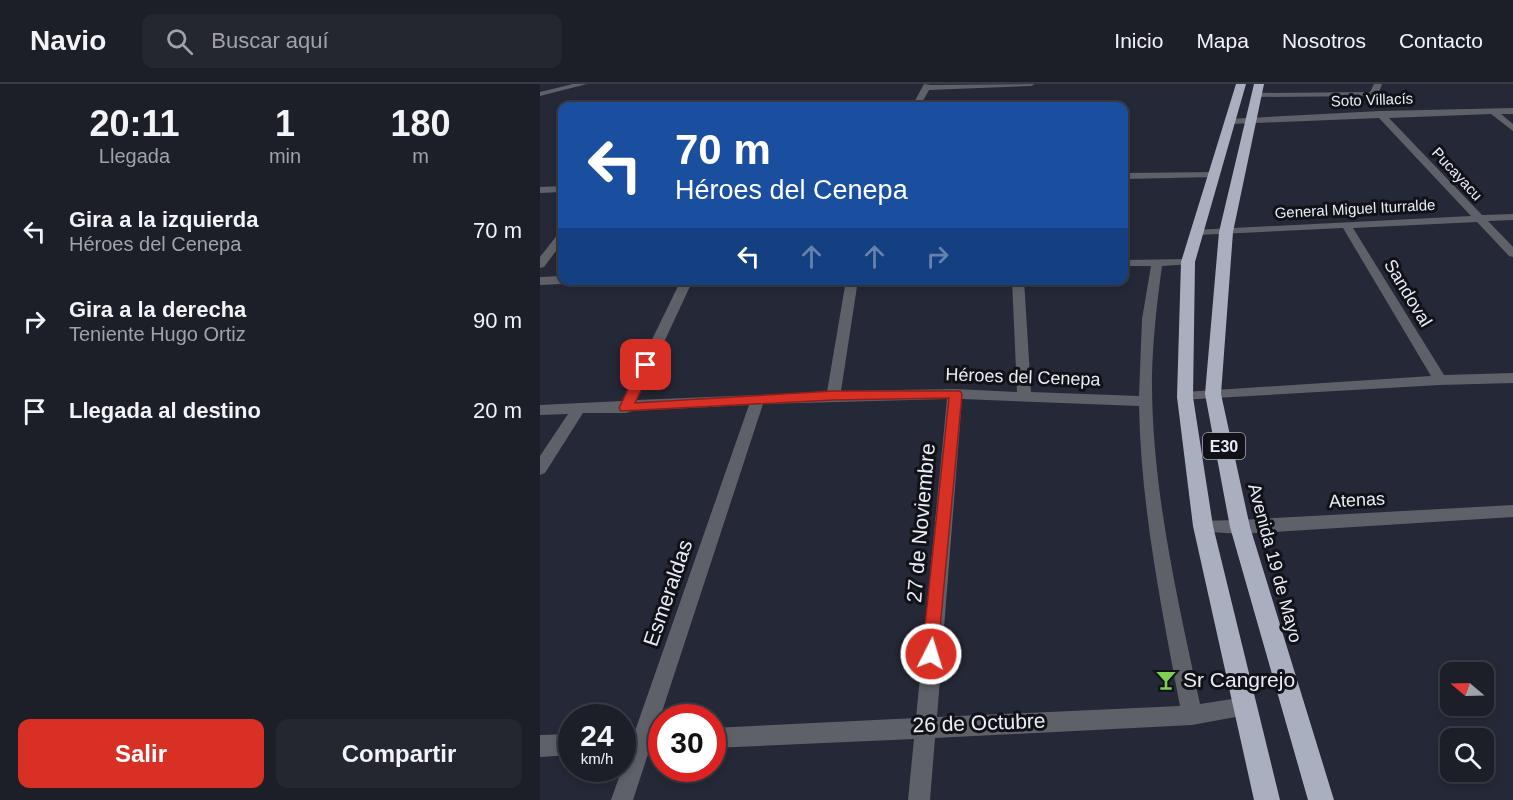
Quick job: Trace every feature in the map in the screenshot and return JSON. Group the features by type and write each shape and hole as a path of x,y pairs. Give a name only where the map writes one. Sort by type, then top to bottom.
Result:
{"highway":[{"name":"E30","path":"1241,84 1232,122 1188,262 1185,397 1203,526 1267,800"},
{"name":"Avenida 19 de Mayo","path":"1257,89 1226,232 1213,394 1240,527 1321,800"}],"street":[{"path":"540,94 582,84"},
{"path":"918,102 927,86 1031,84"},
{"path":"1303,84 1303,95"},
{"path":"1257,89 1366,107 1378,84"},
{"name":"Soto Villacís","path":"1232,122 1366,107 1513,111"},
{"name":"Pucayacu","path":"1366,107 1513,254"},
{"path":"1493,112 1513,128"},
{"path":"1128,176 1215,174"},
{"path":"540,190 558,189"},
{"name":"General Miguel Iturralde","path":"1198,232 1513,217"},
{"name":"Sandoval","path":"1346,225 1440,380"},
{"path":"540,265 558,241"},
{"path":"1128,263 1188,262"},
{"path":"1157,263 1148,311 1146,401 1150,472 1165,582 1192,715"},
{"path":"540,282 558,280"},
{"path":"626,408 685,285"},
{"path":"833,396 851,285"},
{"path":"1018,285 1024,394"},
{"path":"1185,397 1440,380 1513,378"},
{"name":"Héroes del Cenepa","path":"540,410 757,402 833,396 955,394 1024,394 1146,401"},
{"name":"27 de Noviembre","path":"919,800 955,394"},
{"name":"Esmeraldas","path":"622,800 757,402"},
{"path":"540,469 579,408"},
{"name":"Atenas","path":"1203,526 1240,527 1513,511"},
{"name":"26 de Octubre","path":"726,737 924,725 1192,715 1245,707"},
{"path":"540,746 558,745"}],"place":[{"name":"Sr Cangrejo","path":"1166,680"}],"route":[{"path":"646,365 626,408 833,396 955,394 931,654"}]}
